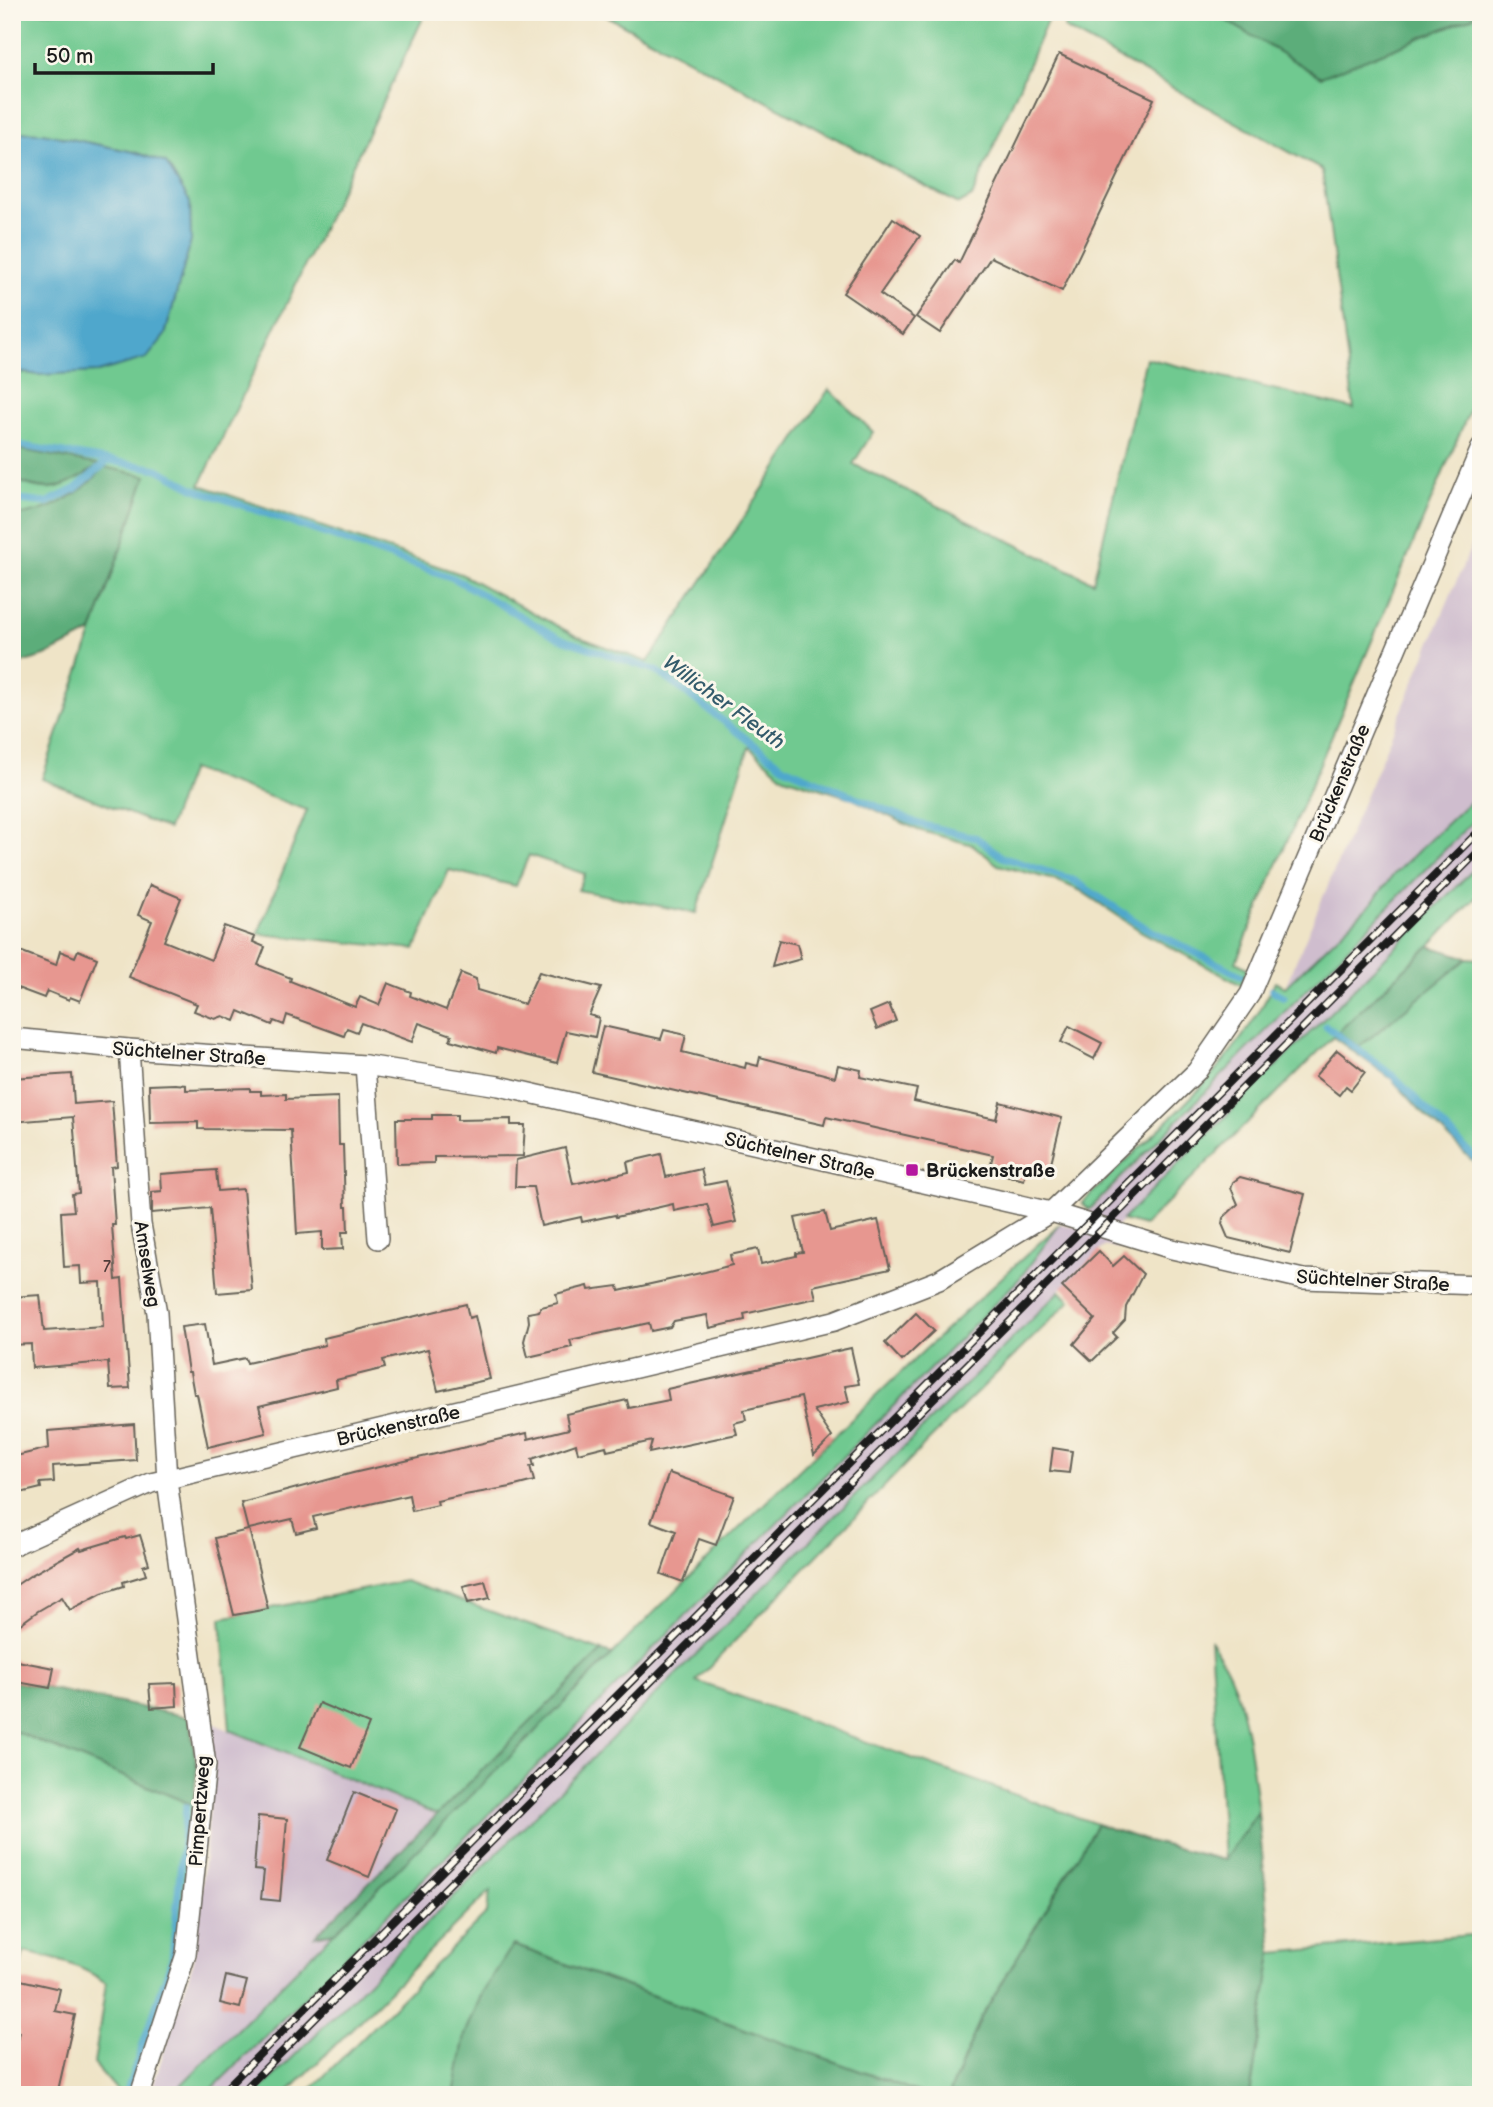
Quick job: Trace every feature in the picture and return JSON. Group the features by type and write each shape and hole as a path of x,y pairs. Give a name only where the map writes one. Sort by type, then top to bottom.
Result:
{"street":[{"name":"Brückenstraße","path":"12,1546 151,1483 834,1321 939,1280 1051,1212 1197,1071 1250,994 1481,448"},
{"name":"Süchtelner Straße","path":"12,1038 365,1065 499,1086 1051,1212 1172,1249 1303,1279 1481,1284"},
{"name":"Amselweg","path":"129,1049 141,1224 157,1313 167,1480"},
{"path":"365,1065 378,1239"},
{"name":"Pimpertzweg","path":"140,2095 186,1954 206,1765 167,1480"}],"shaded area":[{"path":"1481,523 1481,791 1395,873 1371,903 1285,987"},
{"path":"1481,813 1481,862 1107,1236 1128,1242 1122,1249 1105,1246 1099,1251 255,2095 206,2095 523,1780 1020,1278 1060,1224 1074,1227"},
{"path":"207,1721 437,1815 316,1935 335,1932 171,2095 150,2095 194,1960 214,1767"}],"green space":[{"path":"12,12 426,12 200,485 461,574 576,636 648,662 829,389 873,432 853,464 1093,582 1146,358 1354,409 1322,170 1064,28 1071,12 1212,12 1321,77 1481,12 1481,383 1236,962 1247,968 1241,985 1142,932 1081,891 1058,881 998,865 973,845 918,830 851,798 784,777 749,747 696,913 578,890 585,874 529,855 516,886 449,870 415,949 258,934 307,810 191,769 168,829 42,779 146,476 104,467 85,486 63,501 38,511 12,516 12,478 38,487 57,487 99,465 12,448 12,371 39,375 165,335 191,241 190,202 166,163 134,152 42,133 12,132"},
{"path":"599,12 1051,12 972,197 959,204"},
{"path":"1212,12 1476,12 1473,17 1321,77"},
{"path":"12,448 100,465 67,483 48,488 37,487 12,478"},
{"path":"104,467 146,476 92,632 45,656 12,666 12,516 38,511 63,501 85,486"},
{"path":"1481,791 1481,813 1089,1210 1082,1203 1162,1127 1237,1045 1275,982 1285,987 1371,904 1395,873"},
{"path":"1481,862 1481,892 1429,946 1338,1032 1359,1047 1468,958 1481,959 1481,1183 1474,1162 1392,1079 1333,1037 1144,1226 1122,1220"},
{"path":"1429,946 1468,958 1359,1047 1338,1032"},
{"path":"1060,1224 1020,1278 523,1780 206,2095 171,2095 722,1545"},
{"path":"1060,1291 1070,1301 930,1439 696,1681 1097,1824 981,2018 949,2095 926,2095 514,1945 482,1993 465,2035 454,2095 305,2095 487,1913 490,1891 285,2095 255,2095"},
{"path":"405,1581 602,1651 437,1815 230,1730 221,1618"},
{"path":"1210,1639 1229,1673 1242,1710 1258,1812 1224,1860"},
{"path":"602,1651 613,1654 335,1932 315,1936"},
{"path":"12,1681 189,1717 197,1767 193,1805 12,1730"},
{"path":"12,1730 193,1805 177,1959 133,2095 121,2095 94,2064 106,1983 77,1967 24,1952 19,1972 12,1971"},
{"path":"1258,1812 1272,1953 1250,2095 949,2095 981,2018 1097,1824 1144,1840 1224,1860"},
{"path":"1481,1934 1481,2095 1250,2095 1272,1953"},
{"path":"513,1945 926,2095 454,2095 465,2035 482,1993"}],"water":[{"path":"12,132 42,133 134,152 166,163 190,202 191,241 165,335 147,358 98,372 39,375 12,371"}],"building":[{"path":"1059,54 1154,99 1062,291 991,257 940,333 916,317 955,260 959,263"},
{"path":"893,218 920,236 880,294 914,318 903,334 843,293"},
{"path":"150,885 181,898 164,941 211,960 224,926 255,937 253,942 265,947 258,965 355,1007 360,997 379,1005 388,983 411,992 410,996 446,1010 461,973 476,979 477,990 524,1004 539,972 601,988 589,1015 599,1018 595,1037 566,1031 557,1063 497,1048 496,1053 450,1040 452,1035 419,1023 412,1042 361,1023 357,1032 347,1028 344,1036 287,1015 284,1025 274,1021 272,1025 239,1011 235,1021 223,1016 215,1019 194,1011 197,1004 129,977 152,921 138,915"},
{"path":"779,940 797,944 801,959 772,967"},
{"path":"12,948 56,965 60,951 75,957 78,950 97,958 80,1001 70,997 69,1000 47,991 44,998 12,986"},
{"path":"889,1004 896,1021 877,1029 870,1012"},
{"path":"603,1026 661,1039 664,1030 686,1035 682,1052 745,1068 746,1063 758,1066 760,1057 835,1077 838,1065 861,1070 860,1077 917,1089 914,1101 996,1119 1000,1102 1062,1118 1048,1175 1027,1170 1024,1180 989,1171 993,1155 826,1117 824,1125 592,1072"},
{"path":"1069,1026 1102,1043 1094,1059 1061,1042"},
{"path":"1337,1050 1365,1072 1351,1090 1346,1086 1339,1095 1315,1076"},
{"path":"72,1074 74,1104 112,1101 117,1166 111,1167 115,1225 112,1225 116,1280 122,1279 130,1388 110,1389 108,1362 32,1368 31,1344 12,1345 12,1297 40,1295 44,1331 103,1327 101,1282 81,1283 80,1266 64,1267 61,1212 74,1211 72,1194 79,1193 73,1117 12,1122 12,1078"},
{"path":"149,1085 186,1085 186,1090 250,1088 250,1091 261,1091 261,1095 286,1094 286,1099 338,1097 339,1145 343,1145 348,1232 342,1232 343,1249 322,1250 322,1232 297,1234 291,1130 198,1129 198,1122 150,1123"},
{"path":"432,1115 457,1115 457,1120 511,1119 511,1125 525,1125 523,1156 434,1157 434,1163 397,1164 396,1119 432,1119"},
{"path":"565,1148 573,1184 629,1172 627,1162 661,1154 666,1177 701,1169 705,1185 726,1181 736,1222 714,1227 707,1204 674,1211 673,1204 616,1217 615,1215 582,1222 581,1217 541,1226 533,1187 515,1187 516,1160"},
{"path":"216,1170 218,1191 243,1189 252,1290 217,1293 210,1208 152,1213 152,1192 162,1191 161,1174"},
{"path":"1240,1177 1305,1194 1290,1253 1228,1238 1222,1224 1223,1218 1238,1204 1231,1188 1233,1182"},
{"path":"825,1212 830,1231 878,1220 890,1269 813,1286 816,1298 744,1314 745,1320 710,1328 707,1315 674,1321 670,1327 651,1331 649,1323 570,1340 572,1347 528,1357 524,1341 529,1322 528,1313 558,1303 556,1294 588,1286 589,1290 618,1286 619,1291 705,1272 732,1265 730,1255 758,1249 761,1264 796,1256 796,1253 803,1252 795,1218"},
{"path":"1099,1251 1113,1266 1124,1256 1143,1274 1126,1307 1125,1320 1113,1333 1117,1337 1092,1361 1074,1344 1095,1319 1062,1287"},
{"path":"466,1304 469,1318 475,1316 490,1379 438,1391 428,1349 383,1360 385,1368 336,1380 337,1387 259,1406 266,1433 208,1447 197,1394 194,1394 188,1372 181,1327 205,1324 212,1365 245,1358 247,1363 325,1345 324,1338"},
{"path":"916,1313 934,1331 902,1361 885,1343"},
{"path":"851,1348 859,1384 845,1386 849,1402 814,1410 832,1437 814,1455 801,1397 744,1410 746,1420 734,1423 737,1434 649,1453 652,1441 607,1451 606,1446 578,1453 576,1444 532,1459 534,1466 530,1466 534,1481 511,1487 437,1501 438,1505 412,1511 409,1495 313,1517 316,1528 296,1533 292,1519 249,1529 268,1609 234,1615 215,1538 248,1530 241,1503 353,1473 527,1433 528,1439 569,1429 566,1414 627,1400 629,1408 669,1400 667,1389"},
{"path":"134,1424 136,1460 53,1466 54,1482 40,1483 41,1488 12,1495 12,1457 49,1448 48,1431"},
{"path":"1053,1448 1072,1451 1069,1473 1050,1471"},
{"path":"669,1473 734,1496 716,1545 699,1539 683,1582 661,1574 676,1531 651,1522"},
{"path":"140,1535 149,1564 143,1566 146,1575 123,1582 124,1586 102,1593 70,1610 62,1597 12,1630 12,1588 80,1548 81,1550"},
{"path":"485,1581 490,1598 468,1603 463,1586"},
{"path":"12,1660 54,1668 50,1688 12,1681"},
{"path":"176,1683 177,1706 151,1708 149,1684"},
{"path":"319,1703 369,1724 351,1768 300,1747"},
{"path":"354,1792 396,1809 369,1877 327,1860"},
{"path":"258,1816 287,1819 280,1901 261,1899 264,1871 254,1870"},
{"path":"226,1976 247,1981 240,2008 220,2003"},
{"path":"12,1978 60,1989 55,2011 75,2015 57,2095 24,2095 12,2092 12,2061 19,2032 12,2030"}],"waterway":[{"name":"Willicher Fleuth","path":"12,444 158,469 195,489 453,578 559,638 657,671 784,767 919,824 977,838 1002,857 1073,880 1146,928 1240,975"},
{"path":"12,499 46,503 75,489 108,461"},
{"name":"Willicher Fleuth","path":"1272,990 1284,997"},
{"name":"Willicher Fleuth","path":"1326,1026 1392,1075 1478,1161 1481,1176"},
{"path":"126,2094 172,1959 186,1807"}],"railway":[{"path":"219,2095 1481,829"},
{"path":"239,2095 1481,849"}],"place":[{"name":"Brückenstraße","path":"912,1170"}]}
